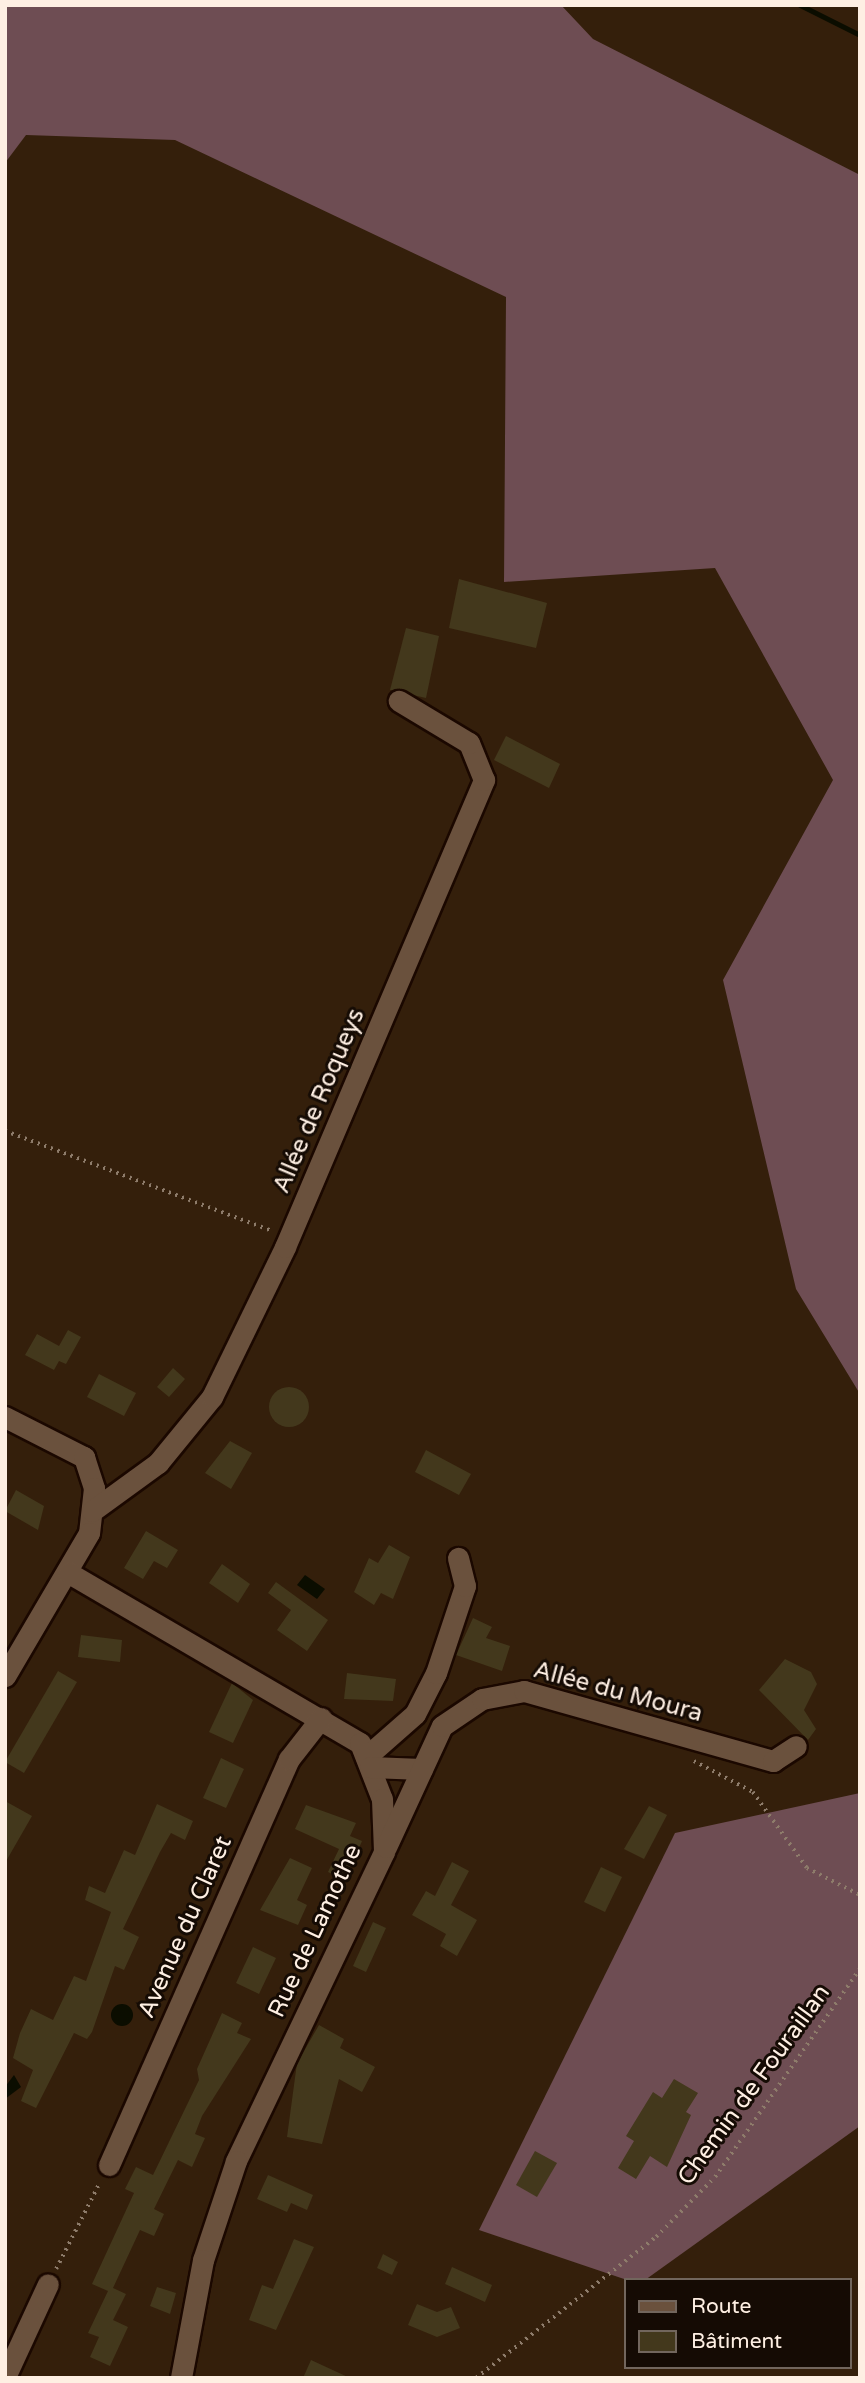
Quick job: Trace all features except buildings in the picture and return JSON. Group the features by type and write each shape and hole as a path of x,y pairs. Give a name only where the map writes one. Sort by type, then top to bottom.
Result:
{"street":[{"name":"Allée de Roqueys","path":"92,1511 158,1463 212,1397 285,1247 484,780 469,743 399,701"},
{"path":"5,1676 69,1573 89,1533 94,1488 84,1457 10,1420"},
{"path":"368,1762 415,1714 436,1673 465,1586 458,1558"},
{"name":"Rue de Lamothe","path":"69,1573 360,1743 382,1799 384,1852 236,2161 203,2260 181,2378"},
{"name":"Allée du Moura","path":"384,1852 442,1726 482,1699 524,1691 773,1761 796,1746"},
{"name":"Avenue du Claret","path":"109,2165 289,1759 321,1718"},
{"path":"368,1762 422,1769"},
{"path":"5,2377 48,2284"}],"path":[{"path":"5,1131 273,1232 285,1247"},
{"path":"681,1735 686,1756 753,1792 807,1868 860,1895"},
{"name":"Chemin de Fouraillan","path":"476,2378 656,2237 715,2177 860,1968"},
{"path":"48,2284 109,2165"}],"shaded area":[{"path":"5,5 561,5 593,39 860,175 860,1394 796,1289 723,980 833,780 715,568 504,582 506,297 175,140 26,135 5,163"},
{"path":"305,1575 325,1589 317,1599 297,1585"},
{"path":"860,1793 860,2126 648,2278 624,2279 479,2230 675,1833"},
{"path":"122,2004 130,2007 133,2015 130,2023 122,2026 114,2023 111,2015 114,2007"},
{"path":"14,2075 21,2087 5,2099 5,2087"}],"waterway":[{"path":"800,5 860,35"}]}
